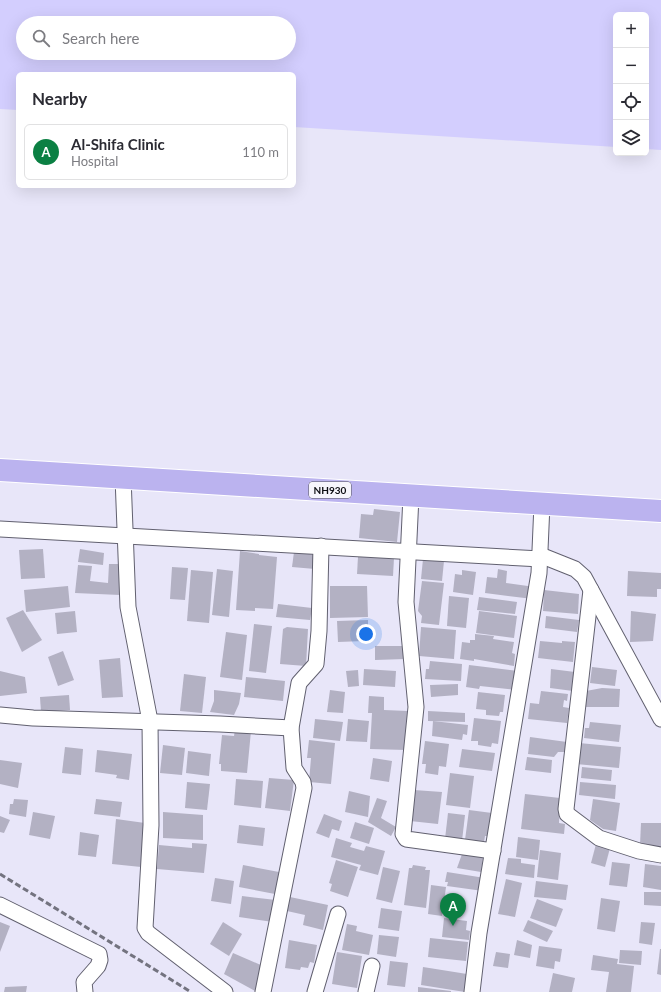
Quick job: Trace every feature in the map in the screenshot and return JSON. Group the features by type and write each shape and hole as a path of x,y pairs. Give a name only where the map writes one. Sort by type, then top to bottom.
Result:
{"highway":[{"name":"NH930","path":"0,470 661,511"}],"street":[{"path":"123,477 128,607 150,721 151,825 145,928 148,933 225,992"},
{"path":"411,496 406,602 416,707 404,836 406,839 493,851"},
{"path":"472,992 479,933 540,557 542,504"},
{"path":"0,529 125,534 408,551 540,557 580,572 661,720"},
{"path":"263,992 304,788 303,782 294,768 291,728 299,683 316,664 319,631 321,546"},
{"path":"591,590 566,808 567,814 599,838 639,851 661,855"},
{"path":"0,715 33,718 150,721 291,728"},
{"path":"0,905 98,954 100,960 98,966 84,982 85,992"},
{"path":"315,992 338,914"},
{"path":"366,992 372,966"}],"shaded area":[{"path":"0,0 661,0 661,150 649,149 649,12 613,12 613,147 296,127 296,72 16,72 16,110 0,109"}],"building":[{"path":"374,509 400,512 397,542 359,538 361,514 373,515"},
{"path":"43,549 45,578 21,579 19,550"},
{"path":"80,549 104,553 103,565 78,562"},
{"path":"240,551 277,557 273,609 255,608 255,611 236,610"},
{"path":"294,552 317,555 315,569 292,567"},
{"path":"358,557 394,558 393,576 357,574"},
{"path":"423,559 444,561 442,581 421,579"},
{"path":"109,564 122,564 120,595 75,593 78,565 92,566 90,581 108,583"},
{"path":"172,567 188,568 185,600 170,599"},
{"path":"217,569 233,571 229,617 212,615"},
{"path":"498,569 507,571 506,583 535,587 533,599 485,593 487,577 497,578"},
{"path":"191,570 213,572 209,623 187,621"},
{"path":"462,570 476,572 473,595 453,592 455,574 462,575"},
{"path":"628,571 661,573 661,589 657,589 657,597 627,596"},
{"path":"422,581 444,583 439,625 421,623 422,616 418,611"},
{"path":"68,586 70,607 26,612 24,590"},
{"path":"330,586 367,586 368,617 330,618"},
{"path":"544,590 579,594 578,614 543,611"},
{"path":"449,596 469,598 466,628 447,626"},
{"path":"479,597 517,602 515,614 477,610"},
{"path":"278,604 312,608 310,620 276,617"},
{"path":"23,610 42,640 22,652 6,618"},
{"path":"75,611 77,632 57,634 55,613"},
{"path":"479,611 517,616 514,638 476,633"},
{"path":"631,611 656,614 653,641 630,642"},
{"path":"546,616 579,620 577,632 545,628"},
{"path":"368,620 368,633 364,634 364,641 338,642 337,621"},
{"path":"254,624 272,626 266,673 249,671"},
{"path":"287,627 308,629 306,666 280,664 283,629"},
{"path":"421,627 456,630 454,659 419,656"},
{"path":"226,632 247,635 242,680 220,677"},
{"path":"475,634 494,636 493,639 514,642 512,653 515,654 514,666 474,659 474,661 460,659 462,642 470,643 470,640 475,640"},
{"path":"540,641 562,643 562,641 575,642 573,662 538,658"},
{"path":"375,646 404,646 405,659 375,660"},
{"path":"63,651 74,680 58,686 48,657"},
{"path":"120,658 123,697 102,698 99,660"},
{"path":"430,661 462,664 461,681 425,679 426,669 429,669"},
{"path":"469,665 518,671 516,690 480,686 479,689 466,687"},
{"path":"592,667 617,670 615,686 590,683"},
{"path":"364,669 396,671 395,687 363,685"},
{"path":"551,669 575,672 573,691 550,688"},
{"path":"358,670 359,686 348,687 346,671"},
{"path":"0,671 25,677 27,693 0,696"},
{"path":"184,674 206,677 202,713 180,711"},
{"path":"246,677 285,681 283,701 244,697"},
{"path":"458,684 458,695 431,697 430,685"},
{"path":"602,688 620,689 619,707 585,707 586,691"},
{"path":"214,690 241,693 239,704 234,715 210,712 214,701"},
{"path":"330,690 345,692 343,713 327,712"},
{"path":"541,691 568,694 567,701 564,700 563,707 569,708 567,723 528,719 530,703 539,704"},
{"path":"478,692 505,695 503,712 500,712 499,716 486,715 486,710 476,709"},
{"path":"69,695 70,710 41,712 40,697"},
{"path":"369,696 384,697 384,710 408,711 406,750 370,749 372,713 368,713"},
{"path":"428,711 465,713 465,722 428,721"},
{"path":"474,718 501,721 498,744 492,743 491,747 478,745 478,741 471,741"},
{"path":"315,719 343,722 340,741 313,738"},
{"path":"348,719 369,721 367,742 346,741"},
{"path":"433,721 468,725 467,735 463,734 462,740 432,736"},
{"path":"590,722 621,725 619,742 584,738 585,728 589,728"},
{"path":"235,729 251,731 247,773 221,771 221,764 219,764 222,735 234,736"},
{"path":"530,737 567,742 565,752 558,752 554,757 528,754"},
{"path":"309,740 335,743 331,784 309,782 311,758 307,758"},
{"path":"425,741 449,744 446,767 439,766 438,775 425,773 426,764 422,764"},
{"path":"579,743 621,747 619,768 576,764"},
{"path":"163,745 185,748 182,775 160,773"},
{"path":"65,747 83,749 81,775 62,773"},
{"path":"462,749 495,753 492,771 459,767"},
{"path":"97,750 132,754 129,780 116,778 117,775 95,772"},
{"path":"188,751 211,754 209,776 186,773"},
{"path":"527,757 552,760 551,773 525,770"},
{"path":"373,758 392,761 389,782 370,779"},
{"path":"0,760 22,763 18,788 0,784"},
{"path":"582,767 612,770 611,781 581,778"},
{"path":"450,773 474,776 470,808 446,805"},
{"path":"269,778 294,780 290,811 265,808"},
{"path":"236,779 263,781 261,808 234,805"},
{"path":"187,782 210,784 207,810 185,808"},
{"path":"580,782 616,785 615,799 579,795"},
{"path":"414,790 442,792 438,824 410,821"},
{"path":"349,791 370,796 368,817 345,812"},
{"path":"525,794 560,798 559,823 565,824 564,834 521,829"},
{"path":"377,798 387,801 381,818 396,827 391,836 368,822"},
{"path":"14,799 28,800 26,817 9,814 10,804 13,804"},
{"path":"96,799 122,802 120,817 94,814"},
{"path":"593,799 620,803 616,831 603,829 590,820"},
{"path":"469,810 492,813 489,836 485,836 484,842 465,840"},
{"path":"33,812 55,816 50,839 29,835"},
{"path":"163,812 203,815 203,840 163,838"},
{"path":"448,813 465,815 462,841 445,839"},
{"path":"324,814 342,821 339,831 332,829 329,838 316,833"},
{"path":"0,816 10,820 4,833 0,832"},
{"path":"116,819 145,823 141,867 112,864"},
{"path":"355,822 374,828 369,844 350,838"},
{"path":"641,823 661,823 661,846 640,845"},
{"path":"239,825 265,828 263,846 237,843"},
{"path":"80,832 99,835 96,857 78,855"},
{"path":"518,837 540,840 538,860 516,857"},
{"path":"336,838 352,843 350,847 364,851 366,846 385,851 378,875 359,870 361,865 331,857"},
{"path":"192,843 207,844 204,873 157,869 159,845 192,848"},
{"path":"596,844 610,848 605,867 591,863"},
{"path":"540,850 561,853 558,880 537,877"},
{"path":"462,854 483,857 481,872 457,868"},
{"path":"508,858 521,859 521,863 535,865 534,878 505,874"},
{"path":"336,860 358,867 348,897 330,891 332,884 329,883"},
{"path":"612,862 630,864 627,887 609,885"},
{"path":"645,864 661,866 661,890 643,887"},
{"path":"243,865 279,872 275,894 239,887"},
{"path":"413,865 426,867 425,870 430,870 426,908 404,905 409,868 412,868"},
{"path":"383,867 400,871 392,903 376,899"},
{"path":"447,872 485,878 483,891 447,886 448,882 445,882"},
{"path":"215,878 234,881 231,904 211,901"},
{"path":"506,879 522,883 515,917 498,914"},
{"path":"536,881 568,885 566,900 534,897"},
{"path":"431,885 446,887 442,916 428,914"},
{"path":"644,892 661,892 661,906 644,905"},
{"path":"242,896 276,900 273,922 239,917"},
{"path":"290,897 328,905 323,930 303,925 305,915 287,911"},
{"path":"601,898 620,901 615,932 597,929"},
{"path":"537,899 563,909 556,927 530,918"},
{"path":"381,908 402,911 399,931 378,928"},
{"path":"444,918 467,921 466,930 470,931 469,940 442,937"},
{"path":"528,920 553,931 547,942 523,931"},
{"path":"0,922 10,926 0,952"},
{"path":"223,922 242,934 229,956 210,944"},
{"path":"641,922 655,923 652,945 639,943"},
{"path":"347,924 357,926 356,931 373,935 369,955 342,950"},
{"path":"379,935 399,937 396,957 377,954"},
{"path":"430,938 468,942 466,961 428,957"},
{"path":"289,940 317,945 314,963 310,962 308,968 301,967 300,970 285,968"},
{"path":"517,940 532,945 530,958 514,955"},
{"path":"539,946 562,949 560,962 555,961 554,969 536,966"},
{"path":"661,949 661,975 657,974"},
{"path":"620,950 642,951 641,965 619,963"},
{"path":"337,952 362,956 357,988 332,984"},
{"path":"496,952 510,954 508,968 493,966"},
{"path":"233,953 263,966 257,992 224,974"},
{"path":"593,955 618,959 617,964 634,966 631,992 606,992 609,972 591,970"},
{"path":"390,961 408,963 405,987 387,985"},
{"path":"423,967 467,974 465,992 421,985"},
{"path":"553,973 575,978 572,992 549,992"},
{"path":"27,986 26,992 4,992 5,987"},
{"path":"418,987 451,991 451,992 418,992"}],"railway":[{"path":"0,874 191,992"}],"place":[{"name":"Al-Shifa Clinic","path":"453,926"}]}
